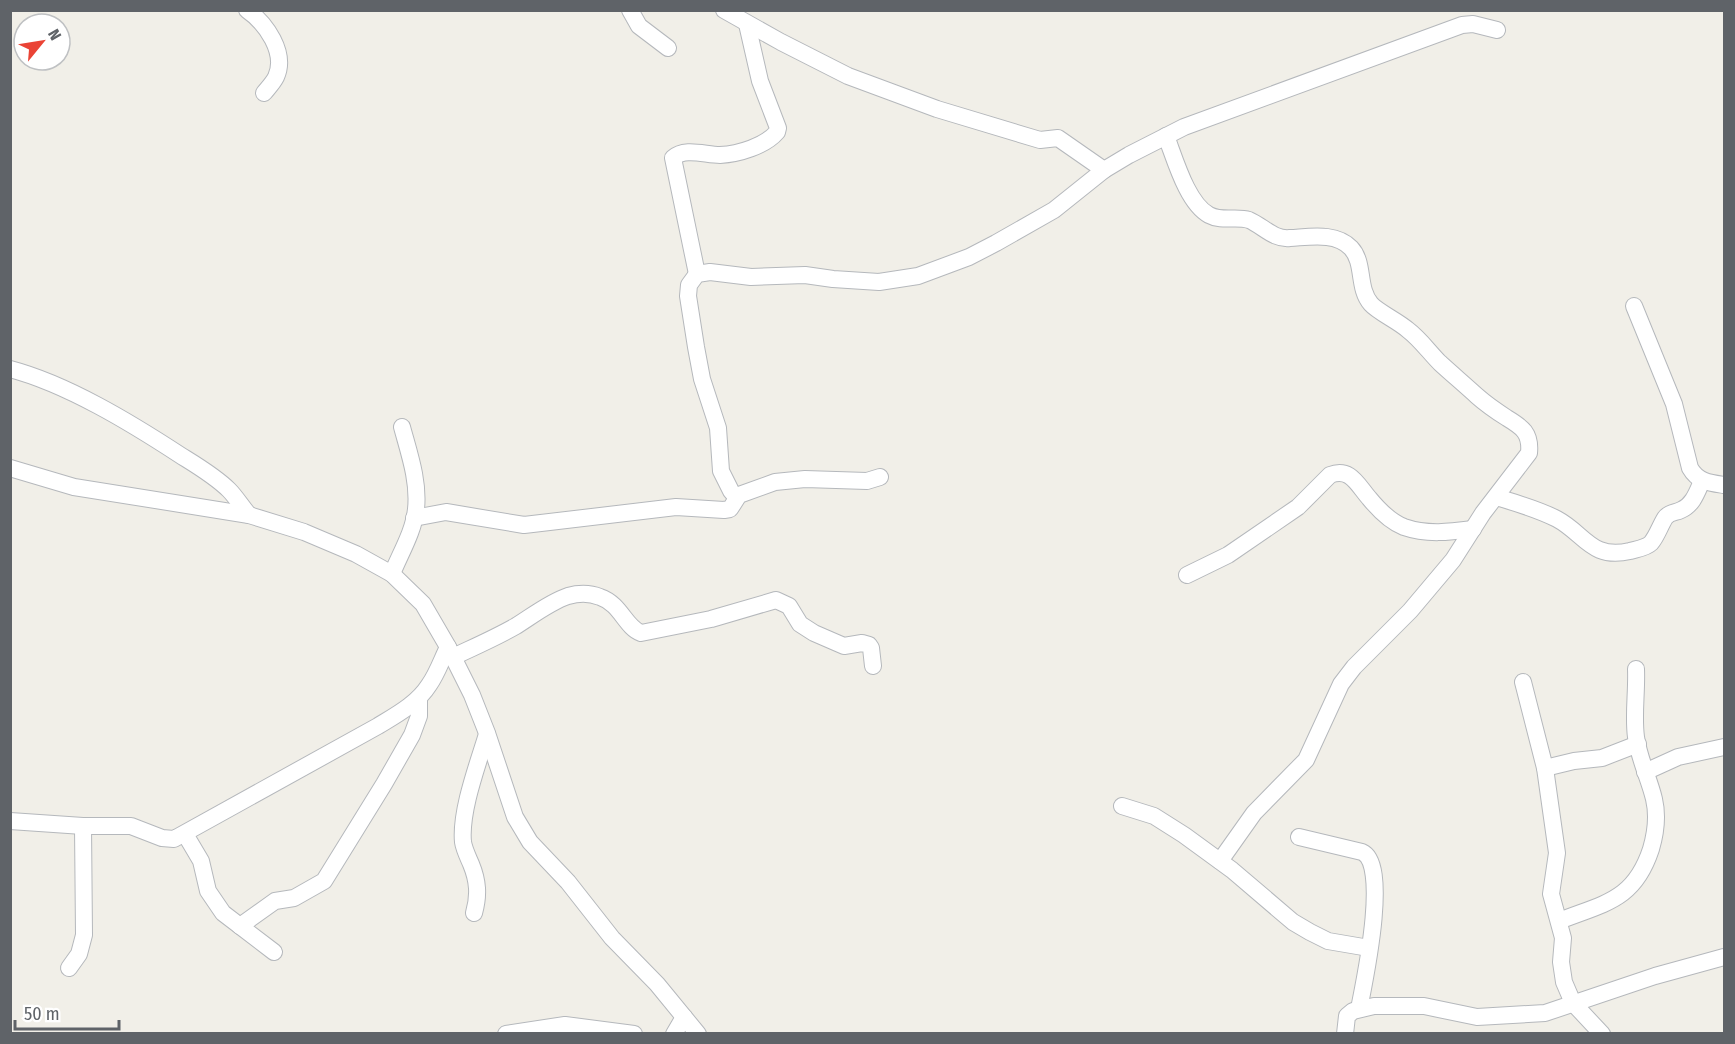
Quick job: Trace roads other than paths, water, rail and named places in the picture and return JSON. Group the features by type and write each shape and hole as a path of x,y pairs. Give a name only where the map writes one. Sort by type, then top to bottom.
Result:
{"street":[{"path":"247,10 262,23 268,32 275,45 279,62 276,78 264,93"},
{"path":"630,10 639,26 668,48"},
{"path":"724,10 848,76 904,97 1040,140 1058,138 1104,170"},
{"path":"697,274 673,158 677,154 688,152 720,154 737,152 767,140 777,132 778,128 760,81 747,24"},
{"path":"736,497 721,471 718,428 702,380 696,347 688,296 689,285 697,274 710,272 751,277 805,275 879,282 918,276 969,257 1044,215 1075,195 1104,170 1184,127 1462,25 1473,24 1497,30"},
{"path":"1166,136 1188,191 1204,212 1209,216 1222,219 1246,219 1278,237 1287,239 1327,237 1351,248 1356,257 1365,294 1371,303 1409,331 1441,364 1492,408 1521,426 1529,439 1529,453 1453,560 1410,611 1354,667 1341,684 1306,760 1254,813 1220,861"},
{"path":"1634,306 1674,404 1690,468 1702,481 1725,485"},
{"path":"10,369 28,374 70,393 157,440 216,479 249,515"},
{"path":"392,574 414,518 417,489 402,426"},
{"path":"10,468 74,487 249,515 304,532 345,549 392,574 423,604 451,652 487,733 515,818 530,842 568,882 612,938 657,984 699,1034"},
{"path":"1187,575 1238,549 1298,507 1330,475 1336,472 1345,473 1353,478 1389,518 1404,527 1430,533 1473,529"},
{"path":"414,518 446,512 524,525 676,507 724,510 730,509 736,497 743,492 764,485 792,480 867,481 880,477"},
{"path":"1496,497 1557,519 1599,550 1610,553 1626,552 1647,546 1652,542 1665,518 1694,500 1702,481"},
{"path":"10,821 83,826 131,826 167,839 174,839 378,726 419,698 451,652 488,641 553,603 585,593 601,597 620,609 633,628 641,633 711,619 778,601 789,606 800,624 814,633 844,646 862,643 869,645 872,648 873,666"},
{"path":"1559,921 1627,892 1638,879 1647,862 1656,829 1657,815 1635,728 1636,669"},
{"path":"1523,682 1545,768 1557,853 1551,901 1563,938 1562,973 1573,1003 1602,1034"},
{"path":"240,926 275,901 294,898 324,881 412,735 419,716 419,698"},
{"path":"474,913 478,899 477,886 464,844 464,819 487,733"},
{"path":"1545,768 1574,761 1602,758 1638,744"},
{"path":"1645,772 1678,758 1725,747"},
{"path":"1122,806 1154,816 1184,835 1220,861 1293,922 1310,932 1328,941 1370,948"},
{"path":"69,968 79,954 84,935 83,826"},
{"path":"185,834 196,850 208,891 217,906 274,952"},
{"path":"1299,837 1368,855 1374,875 1374,906 1370,948 1359,1009"},
{"path":"1345,1034 1347,1016 1359,1009 1374,1006 1424,1006 1477,1017 1545,1013 1655,976 1725,957"},
{"path":"674,1034 684,1017"},
{"path":"506,1034 566,1025 634,1034"}]}
